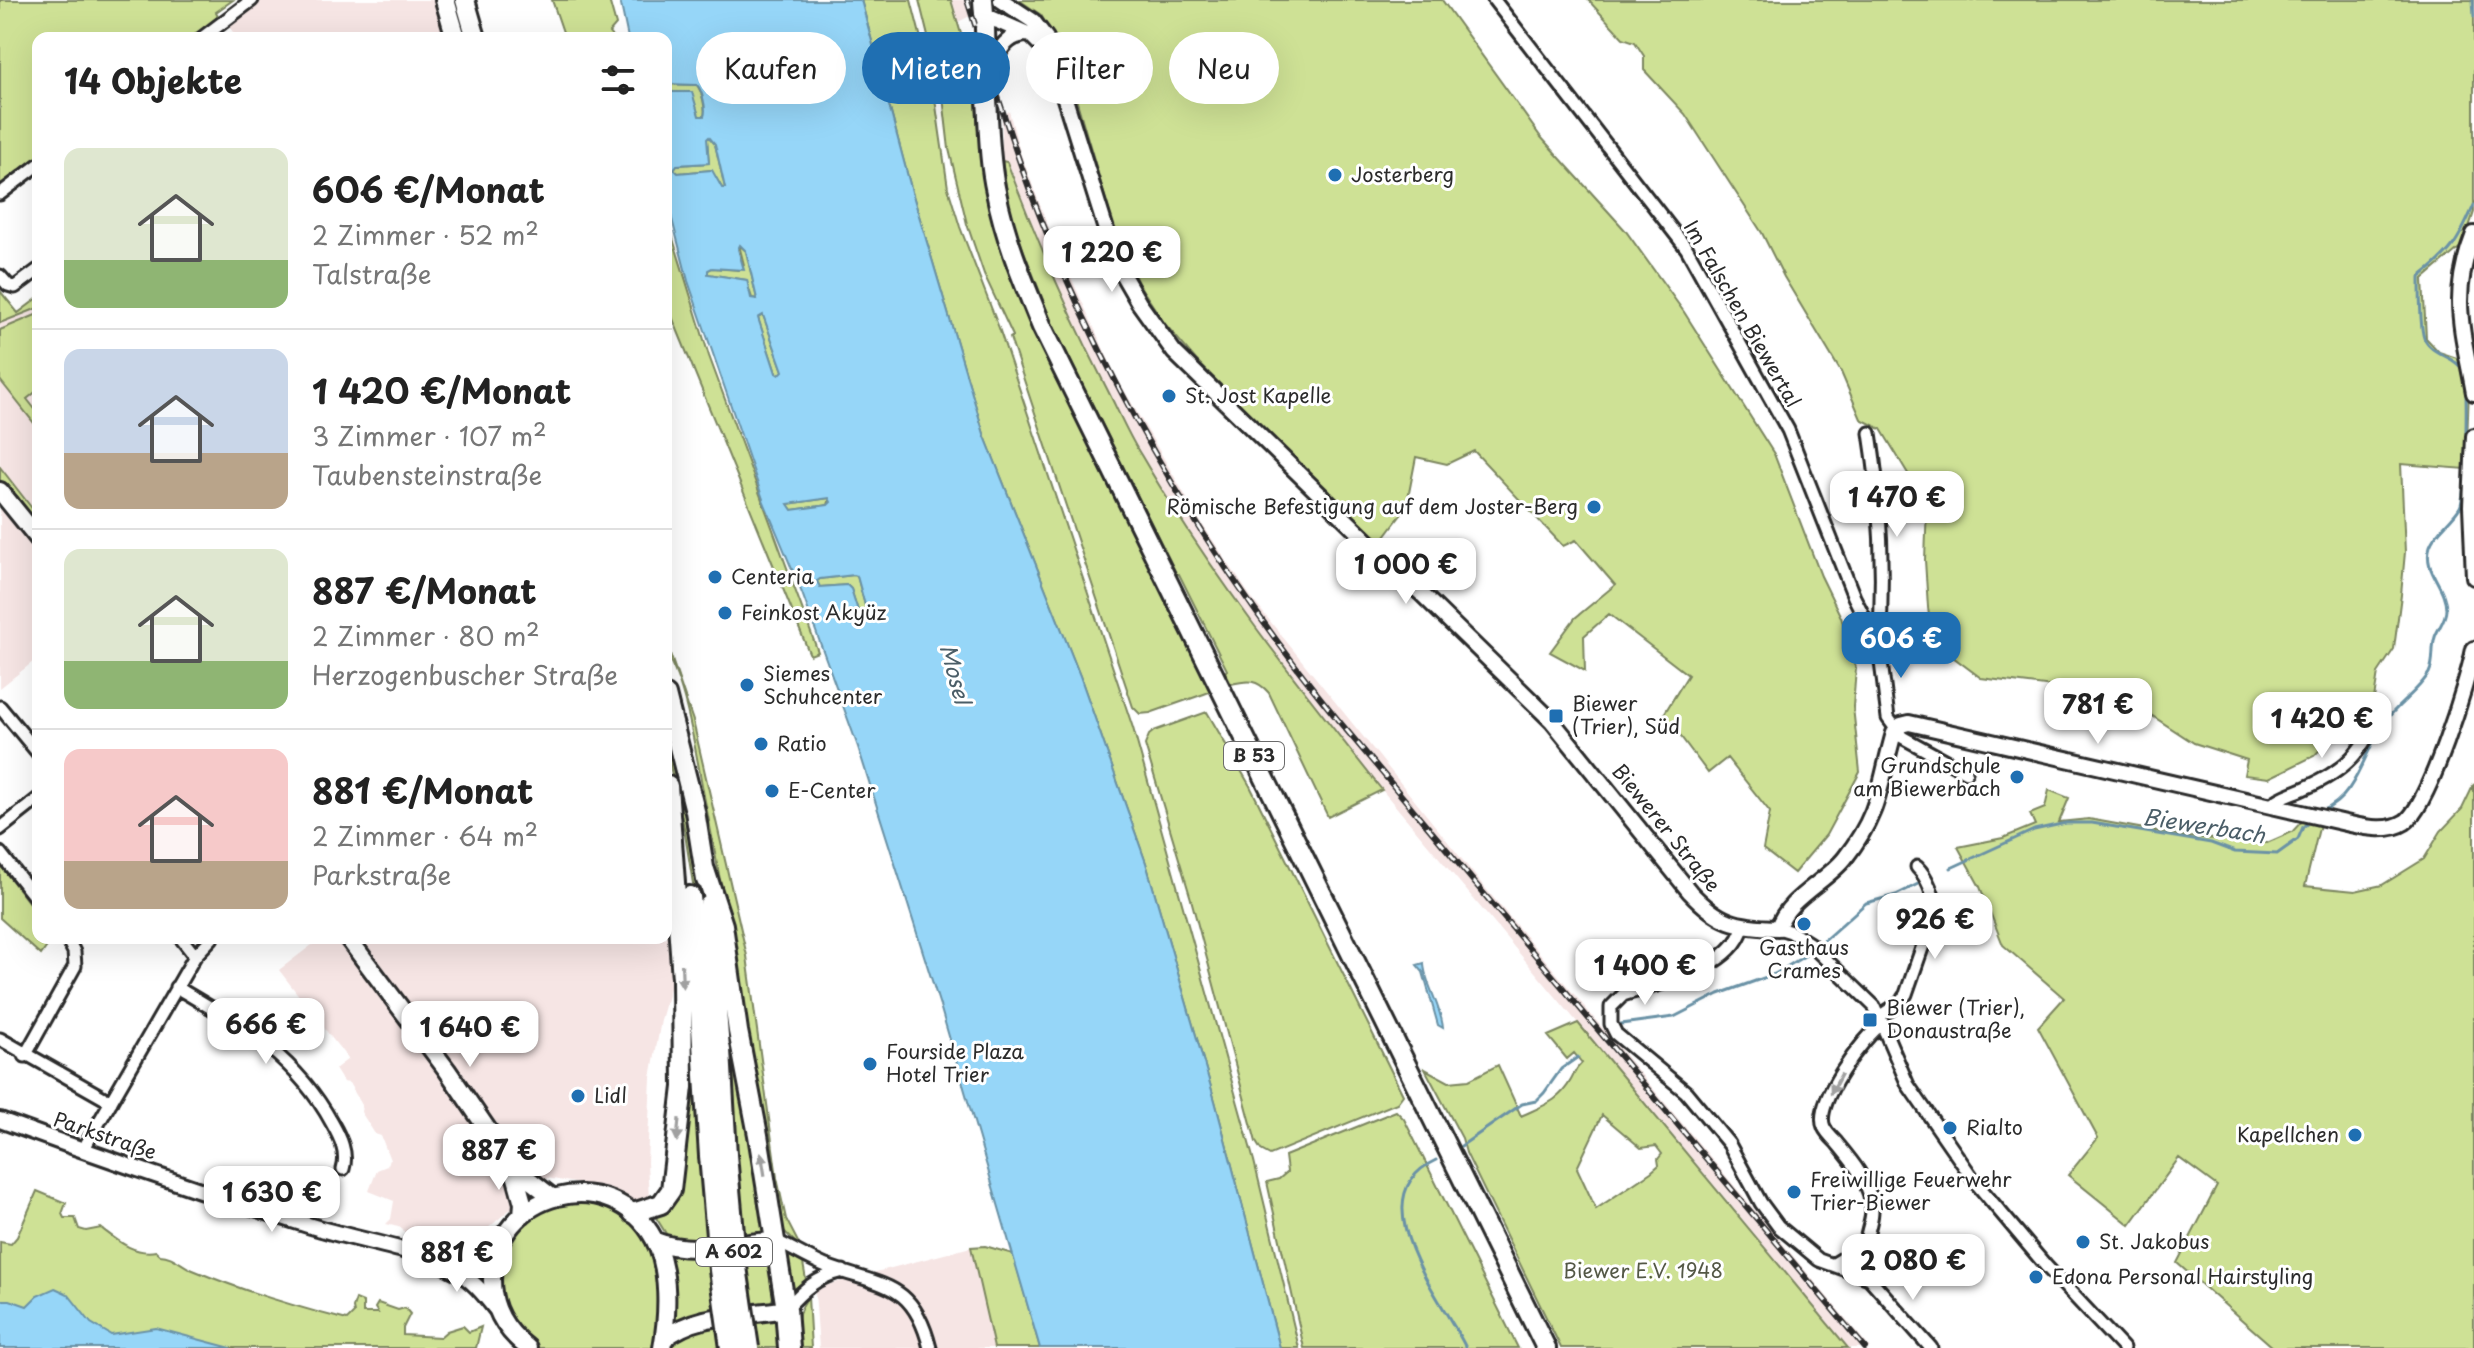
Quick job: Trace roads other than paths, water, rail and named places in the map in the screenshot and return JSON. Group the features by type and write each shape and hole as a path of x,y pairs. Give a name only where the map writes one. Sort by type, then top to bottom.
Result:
{"highway":[{"name":"A 602","path":"690,897 718,1156 748,1348"},
{"name":"A 602","path":"720,1050 720,1270 731,1348"},
{"path":"786,1309 789,1348"}],"main road":[{"path":"445,0 454,32"},
{"path":"465,0 474,32"},
{"name":"B 53","path":"984,14 990,153 1001,217 1042,327 1546,1348"},
{"path":"0,491 32,531"},
{"path":"663,1343 682,1325 786,1309 723,925 705,870 695,811 672,719"},
{"name":"A 602","path":"672,806 690,897"},
{"path":"633,1213 661,1204 671,1190 683,1087 681,951 672,842"},
{"name":"A 602","path":"705,870 720,1050"},
{"path":"352,944 447,1070 513,1167 553,1198"},
{"path":"513,1167 523,1203 522,1215"},
{"path":"528,1348 511,1332 499,1315 494,1300 493,1271 502,1237 522,1215 553,1198 573,1194 610,1199 633,1213 655,1241 664,1281 663,1343"},
{"path":"655,1241 692,1248 776,1241"}],"street":[{"path":"210,32 252,0"},
{"name":"Im Falschen Biewertal","path":"1494,0 1687,249 1788,430 1854,597 1879,646"},
{"path":"984,14 1007,4"},
{"name":"Biewerer Straße","path":"1007,4 1042,32"},
{"path":"984,14 1026,33"},
{"name":"Biewerer Straße","path":"1066,104 1117,265 1139,303 1174,352 1552,721 1707,910 1743,927 1778,928 1798,936 1861,992 1881,1020 1908,1085 1976,1183 2046,1266 2123,1348"},
{"path":"0,194 32,170"},
{"path":"2474,234 2464,260 2458,303 2474,393"},
{"path":"0,276 8,285 15,287 32,274"},
{"path":"1870,433 1879,492 1882,608 1879,646 1888,718 1902,737 1966,772"},
{"path":"2474,436 2471,506 2474,577"},
{"path":"1778,928 1785,913 1831,874 1863,833 1876,808 1894,733 1909,723 2362,827 2386,828 2401,824 2414,814 2428,787 2467,678 2474,649"},
{"path":"0,707 32,746"},
{"path":"2271,805 2279,798 2327,777 2357,754 2379,708"},
{"path":"0,829 32,804"},
{"path":"0,853 32,893"},
{"path":"1869,1278 1865,1245 1873,1213 1871,1196 1851,1159 1824,1128 1822,1118 1837,1080 1866,1037 1900,1003 1909,986 1935,911 1935,903 1922,875"},
{"path":"1743,927 1735,945 1723,956 1699,969 1623,995 1611,1007 1611,1024 1616,1034 1665,1072 1703,1112 1729,1144 1761,1203 1778,1226 1819,1260 1869,1278 1931,1348"},
{"path":"25,1056 75,966 70,944"},
{"path":"186,944 195,956"},
{"path":"83,1150 176,987 206,944"},
{"path":"176,987 263,1041 298,1072 323,1105 338,1134 345,1156 343,1169"},
{"path":"0,1039 25,1056 111,1102"},
{"name":"Parkstraße","path":"0,1120 329,1232 427,1258 467,1278 485,1294 499,1315"},
{"name":"Parkstraße","path":"427,1258 465,1252 502,1237"},
{"path":"776,1241 808,1258 878,1282 902,1294 922,1322 930,1348"},
{"path":"1834,1264 1865,1245"},
{"path":"786,1309 812,1283 826,1275 843,1271"}],"water":[{"name":"Mosel","path":"620,0 861,0 870,32 862,32 862,104 889,104 984,434 1080,676 1146,863 1215,1101 1280,1348 1040,1348 941,1009 858,747 802,593 764,502 688,281 672,219 672,92 692,92 699,116 705,113 704,104 846,104 846,32 696,32 696,85 672,84 672,32 627,32","holes":["709,137 715,144 725,188 722,188 712,170 678,173 674,169 677,165 709,163 707,139","740,245 746,251 757,299 751,298 747,280 708,274 712,268 744,270 738,249","763,315 783,371 779,375 776,373 758,318","829,498 831,502 828,505 792,510 788,504","857,576 866,609 864,614 859,614 847,585 820,587 817,581"]},
{"path":"1424,963 1443,1028 1438,1025 1423,972 1417,965"},
{"path":"55,1288 68,1294 91,1323 111,1335 156,1328 231,1348 0,1348 0,1300 27,1306 37,1296"}],"waterway":[{"name":"Biewerbach","path":"2473,0 2474,17"},
{"name":"Biewerbach","path":"2322,811 2344,795 2384,723 2429,673 2435,637 2446,613 2445,600 2428,555 2432,541 2457,512 2462,499 2466,442 2465,383 2461,367 2432,349 2424,338 2420,277 2453,246 2474,205"},
{"name":"Biewerbach","path":"1951,868 2034,830 2066,823 2092,823 2211,843 2235,852 2277,854 2298,839 2303,827 2310,821"},
{"name":"Biewerbach","path":"1821,943 1866,903 1896,895 1920,883"},
{"name":"Biewerbach","path":"1621,1024 1674,1017 1719,994 1775,974 1806,955"},
{"name":"Biewerbach","path":"1461,1146 1522,1104 1536,1101 1561,1069 1578,1057"},
{"name":"Biewerbach","path":"1436,1160 1413,1177 1404,1198 1404,1223 1425,1277 1466,1348"}],"railway":[{"path":"967,0 1026,178 1076,301 1107,365 1175,488 1252,607 1338,720 1865,1348"}],"place":[{"name":"Josterberg","path":"1335,175"},
{"name":"St. Jost Kapelle","path":"1169,396"},
{"name":"Römische Befestigung auf dem Joster-Berg","path":"1594,507"},
{"name":"Centeria","path":"715,577"},
{"name":"Feinkost Akyüz","path":"725,613"},
{"name":"Siemes Schuhcenter","path":"747,685"},
{"name":"Biewer (Trier), Süd","path":"1556,716"},
{"name":"Ratio","path":"761,744"},
{"name":"Grundschule am Biewerbach","path":"2017,777"},
{"name":"E-Center","path":"772,791"},
{"name":"Gasthaus Crames","path":"1804,924"},
{"name":"Biewer (Trier), Donaustraße","path":"1870,1020"},
{"name":"Fourside Plaza Hotel Trier","path":"870,1064"},
{"name":"Lidl","path":"578,1096"},
{"name":"Rialto","path":"1950,1128"},
{"name":"Kapellchen","path":"2355,1135"},
{"name":"Freiwillige Feuerwehr Trier-Biewer","path":"1794,1192"},
{"name":"St. Jakobus","path":"2083,1242"},
{"name":"Edona Personal Hairstyling","path":"2036,1277"}],"park label":[{"name":"Biewer E.V. 1948","path":"1643,1271"}]}
